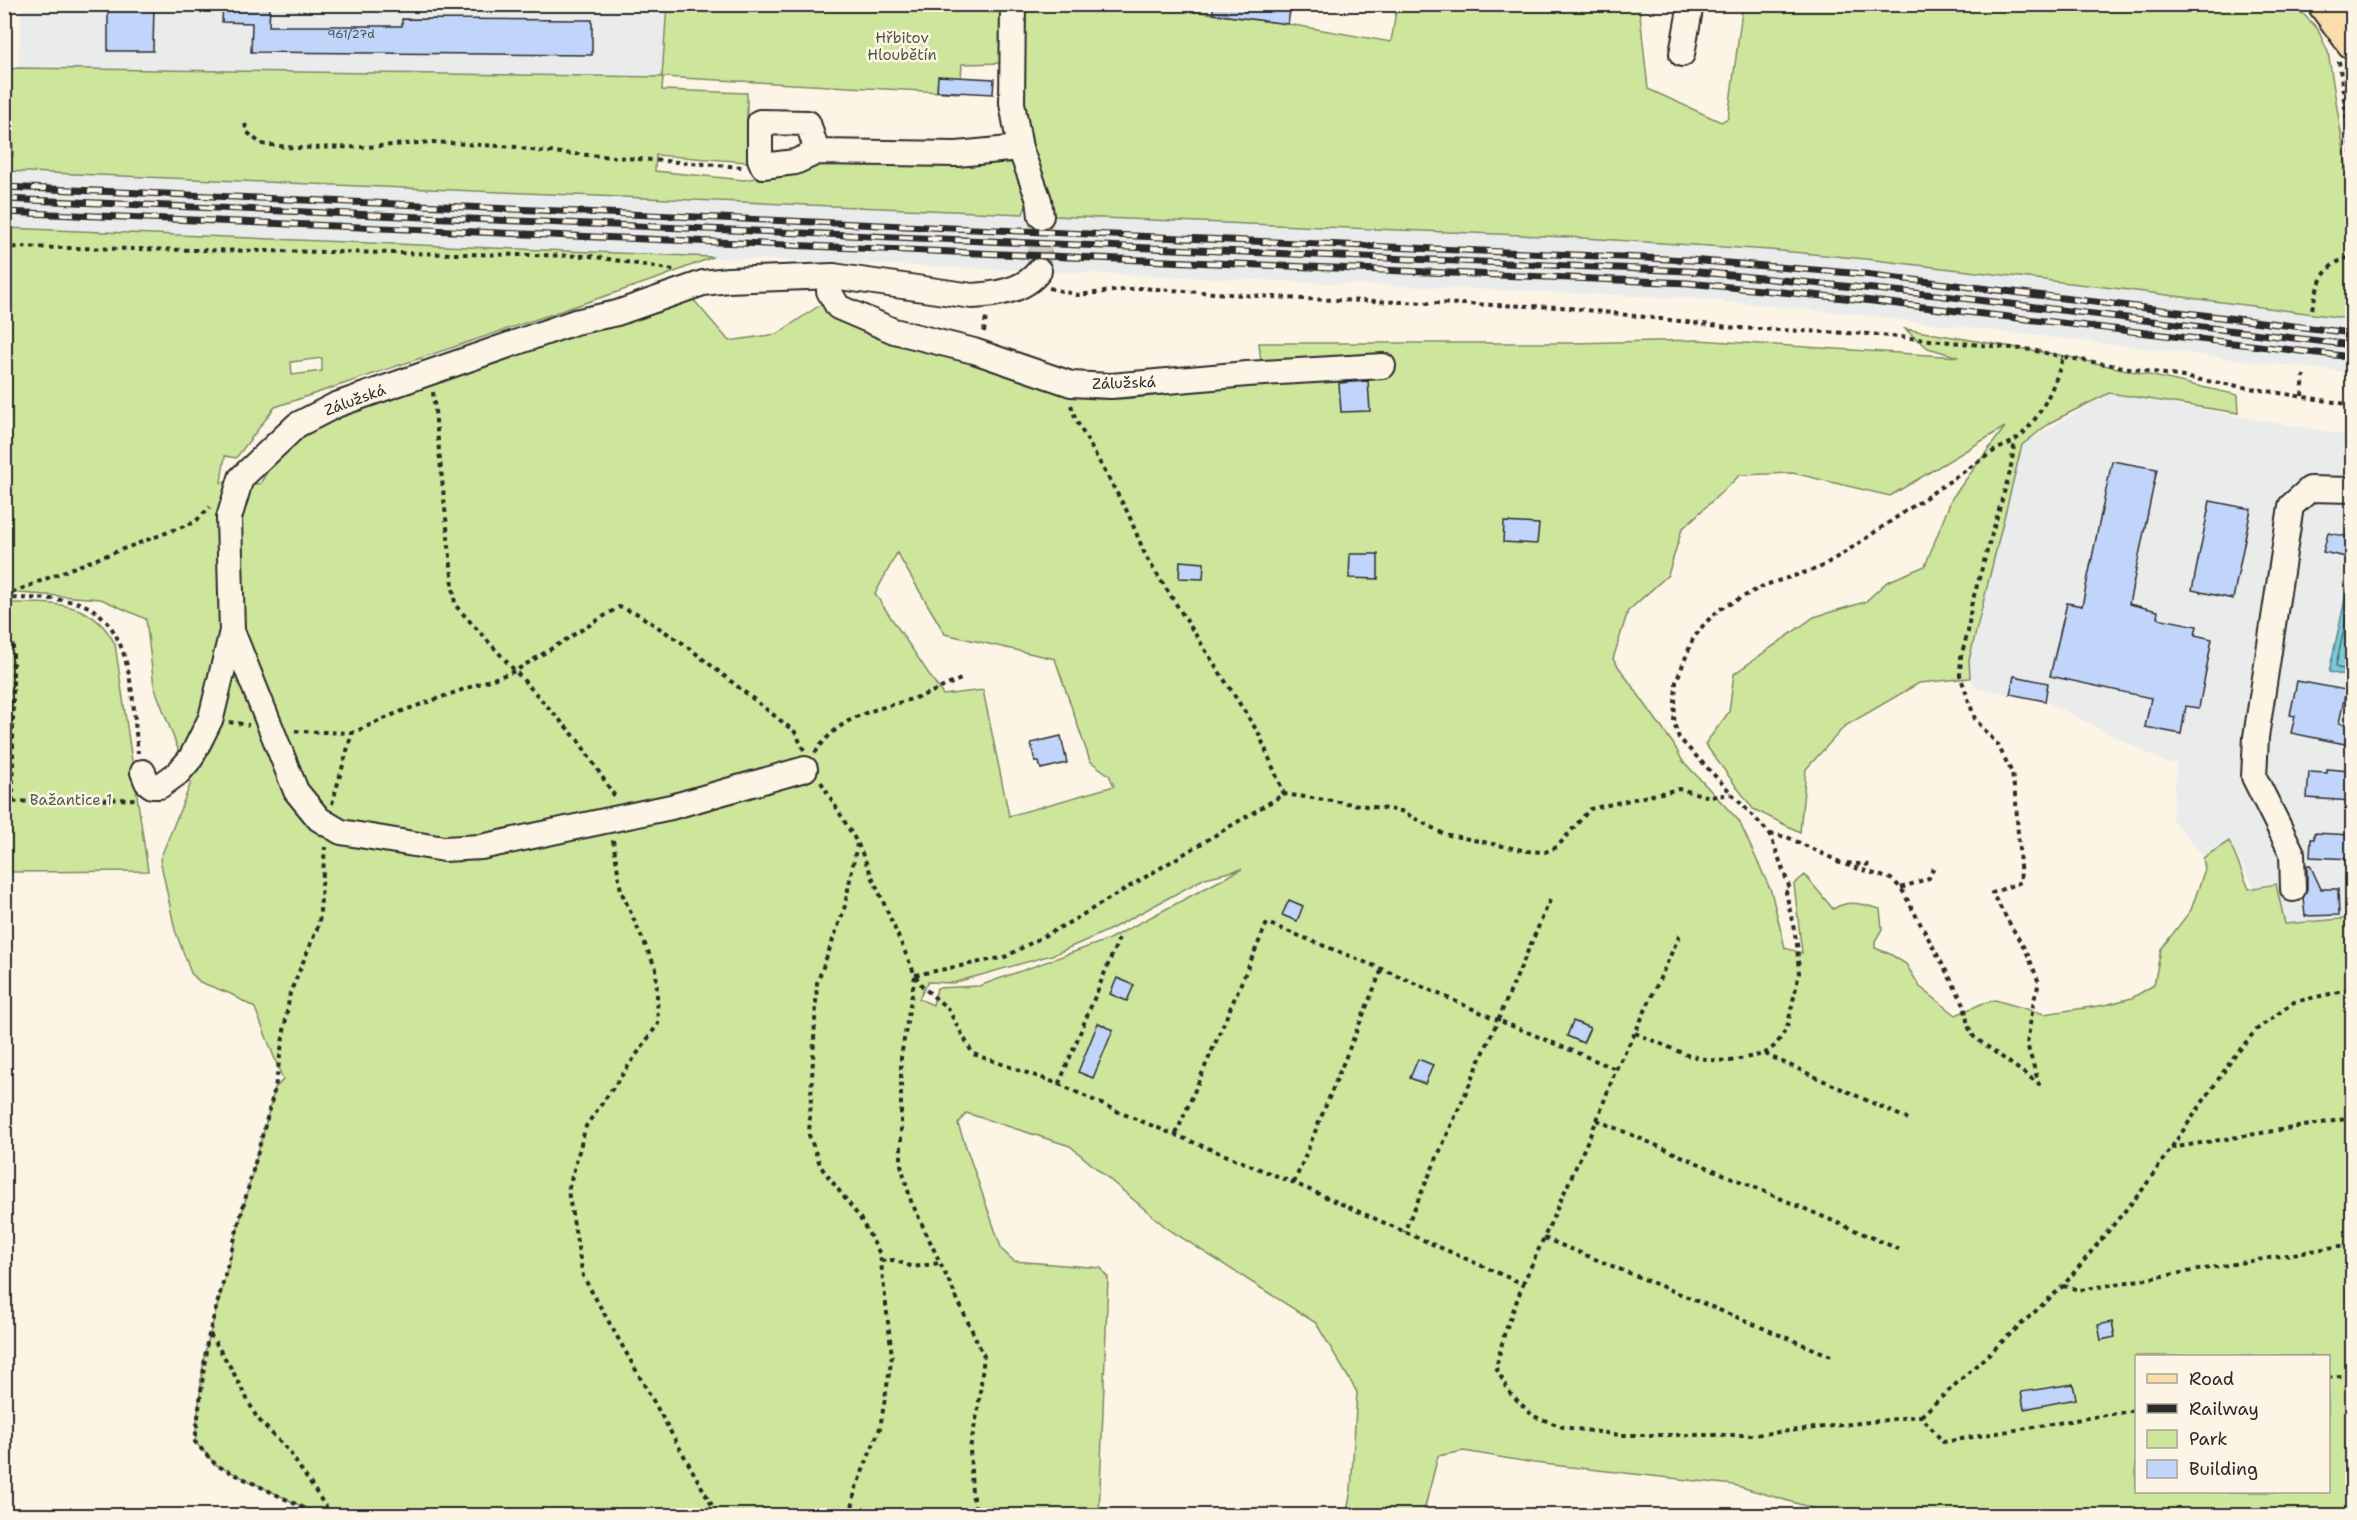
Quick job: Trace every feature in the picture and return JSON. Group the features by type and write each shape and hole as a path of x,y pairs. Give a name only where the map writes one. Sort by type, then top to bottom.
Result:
{"main road":[{"path":"2323,4 2346,51"}],"street":[{"path":"1013,4 1012,103 1020,148 1039,200 1041,216"},
{"path":"1682,54 1691,4"},
{"path":"817,152 808,123 760,122 760,159 763,166 795,162 817,152 957,154 1020,148"},
{"name":"Zálužská","path":"142,772 152,786 160,786 171,779 191,758 211,718 232,631 230,518 241,478 297,425 336,405 432,374 575,322 617,313 704,283 833,276 972,296 992,295 1035,276"},
{"name":"Zálužská","path":"833,276 829,291 838,307 894,331 974,351 1071,384 1111,386 1247,374 1383,366"},
{"path":"2293,889 2292,853 2254,777 2256,737 2291,506 2310,489 2351,490"},
{"path":"232,631 296,791 320,819 341,832 444,849 481,847 671,807 807,765"}],"path":[{"path":"2346,51 2352,159"},
{"path":"245,124 247,132 261,144 296,148 366,147 432,142 516,147 537,151 746,168 763,166"},
{"path":"4,247 590,256 682,272"},
{"path":"2312,309 2316,291 2326,270 2340,260 2352,257"},
{"path":"1035,276 1044,287 1078,295 1141,288 1303,299 1561,307 1737,328 1869,334 2021,349 2352,405"},
{"path":"1635,1033 1687,1055 1710,1060 1730,1061 1764,1054 1776,1045 1787,1028 1799,974 1797,944 1786,892 1790,889 1770,834 1679,738 1674,723 1676,682 1693,639 1720,609 1765,585 1819,568 1994,451 2016,440 2032,423 2044,403 2055,383 2063,357"},
{"path":"432,374 455,605 578,740 619,818 621,891 656,969 658,1024 586,1126 568,1191 583,1276 718,1515"},
{"path":"2302,396 2304,375"},
{"path":"1071,384 1068,395 1076,420 1128,513 1146,557 1260,734 1284,794"},
{"path":"2351,490 2352,416"},
{"path":"1770,834 1787,837 1838,862 1891,879 1901,888 1964,1004 1968,1026 1974,1037 2038,1084 2027,1044 2039,983 2028,955 1992,893 2021,882 2012,773 1998,746 1975,719 1960,675 1961,656 1968,632 1971,606 2010,472 2016,440"},
{"path":"4,597 70,568 195,522 211,507"},
{"path":"4,597 71,601 87,607 115,630 122,645 128,671 142,772"},
{"path":"211,718 273,730 352,733 397,713 515,671 619,607 636,613 684,644 795,732 807,765 822,783 858,844 915,975 923,987 948,1009 973,1054 1059,1084 1121,1113 1294,1183 1523,1284"},
{"path":"13,643 13,802"},
{"path":"807,765 826,737 853,717 920,696 961,679"},
{"path":"320,1515 216,1465 195,1442 210,1334 275,1088 290,993 319,924 327,824 352,733"},
{"path":"915,975 1005,957 1072,921 1284,794 1401,811 1444,834 1527,851 1545,852 1557,847 1590,809 1679,789 1710,797 1731,794"},
{"path":"4,802 138,799"},
{"path":"851,1515 855,1490 880,1428 892,1356 880,1254 860,1218 821,1167 809,1135 817,983 844,910 858,844"},
{"path":"1838,862 1870,865"},
{"path":"1901,888 1929,878 1934,866"},
{"path":"1404,1232 1550,900"},
{"path":"1176,1134 1267,923 1382,969 1616,1069"},
{"path":"1681,932 1616,1069 1597,1120 1523,1284 1504,1335 1496,1368 1510,1393 1533,1416 1563,1427 1620,1435 1754,1435 1921,1416 2063,1286 2142,1189 2233,1058 2256,1030 2294,1002 2352,989"},
{"path":"1059,1084 1119,938"},
{"path":"1294,1183 1382,969"},
{"path":"915,975 902,1057 901,1165 912,1201 984,1356 978,1410 970,1448 972,1494 978,1515"},
{"path":"1764,1054 1910,1120"},
{"path":"2170,1149 2352,1118"},
{"path":"1597,1120 1900,1250"},
{"path":"1544,1238 1831,1356"},
{"path":"2063,1286 2080,1290 2352,1244"},
{"path":"881,1261 893,1260 913,1267 940,1263"},
{"path":"210,1334 257,1418 288,1450 332,1515"},
{"path":"2330,1378 2352,1374"},
{"path":"1921,1416 1943,1442 2135,1410"}],"shaded area":[{"path":"22,5 667,5 663,77 18,68"},
{"path":"5,171 1568,237 1770,250 2113,288 2352,319 2352,373 1854,314 1687,298 5,228"},
{"path":"2109,393 2345,435 2343,472 2349,534 2352,536 2352,918 2285,924 2280,902 2256,890 2229,841 2204,856 2172,820 2177,762 2169,764 2045,701 1977,688 1970,678 1969,660 2022,445"}],"green space":[{"name":"Hřbitov Hloubětín","path":"1006,4 1004,63 962,64 960,93 663,77 662,90 747,93 747,162 656,155 655,171 744,180 843,161 1016,163 1029,198 1023,214 5,171 5,156 13,156 11,69 662,77 667,5"},
{"path":"1026,5 1146,5 1288,24 1391,42 1397,5 1639,5 1648,89 1721,122 1728,118 1742,11 1740,5 2294,5 2317,28 2328,52 2352,201 2352,319 2113,288 1770,250 1568,237 1054,216 1033,164 1019,75"},
{"path":"5,228 713,257 659,278 275,407 236,458 225,456 221,482 260,484 287,438 307,429 552,342 692,298 729,341 777,334 829,299 1068,395 1091,398 1140,398 1190,390 1262,372 1259,343 1573,343 1698,340 1959,357 1928,348 1905,329 2060,355 2238,395 2239,413 2109,393 2051,422 2022,445 1969,660 1970,678 1919,683 1845,726 1806,769 1800,832 1753,809 1705,744 1729,712 1734,674 1814,617 1865,602 1887,582 1925,566 1952,498 2005,427 1890,496 1793,473 1740,475 1682,529 1668,575 1628,611 1613,659 1674,745 1682,760 1739,821 1771,891 1785,948 1802,953 1794,884 1805,875 1833,909 1850,903 1880,909 1882,929 1875,941 1875,948 1906,964 1920,987 1956,1015 1995,1000 2044,1014 2105,1005 2132,998 2154,985 2161,949 2191,910 2205,869 2203,858 2229,841 2249,889 2276,884 2285,924 2352,918 2352,1515 1836,1515 1734,1485 1534,1463 1464,1451 1438,1456 1423,1515 1346,1515 1351,1490 1357,1392 1316,1323 1168,1229 1070,1146 966,1113 958,1124 1002,1250 1014,1261 1101,1268 1108,1278 1099,1515 320,1515 216,1465 195,1442 204,1356 275,1088 283,1080 255,1008 231,994 200,982 191,973 175,930 160,859 191,783 154,686 146,619 101,599 5,592","holes":["322,358 322,371 292,375 291,362","897,553 945,634 1055,659 1090,761 1109,775 1114,786 1009,816 983,690 943,695 875,594","1242,869 1107,940 979,986 937,988 933,1005 919,999 928,982 953,983 1055,954 1109,930 1205,878"]},
{"name":"Bažantice 1","path":"5,603 68,606 94,618 115,644 148,871 5,872"}],"water":[{"path":"2348,586 2352,587 2350,677 2329,672"}],"building":[{"path":"108,4 154,4 153,51 108,51"},
{"path":"223,4 270,4 269,26 402,26 402,19 592,20 592,55 251,52 252,23 222,22"},
{"path":"1213,4 1291,4 1288,24 1213,14"},
{"path":"938,76 994,79 993,94 937,91"},
{"path":"1368,381 1370,411 1341,412 1339,383"},
{"path":"2112,461 2157,469 2129,604 2158,611 2157,618 2197,626 2195,635 2212,639 2199,708 2186,706 2181,734 2145,727 2151,698 2050,676 2067,603 2082,606"},
{"path":"2210,501 2251,509 2233,599 2192,590"},
{"path":"1504,522 1539,524 1537,544 1503,542"},
{"path":"2328,533 2350,537 2346,557 2323,552"},
{"path":"1350,554 1378,554 1378,579 1349,578"},
{"path":"1180,561 1204,563 1203,579 1179,578"},
{"path":"2014,676 2048,683 2045,701 2010,694"},
{"path":"2297,681 2346,690 2339,723 2349,725 2345,744 2291,733 2295,716 2290,715"},
{"path":"1061,736 1067,763 1041,769 1039,762 1035,762 1031,743"},
{"path":"2327,769 2350,771 2352,801 2307,798 2309,772 2327,773"},
{"path":"2314,833 2352,835 2352,859 2310,857 2311,839 2314,839"},
{"path":"2307,865 2310,865 2321,889 2338,889 2339,915 2305,916 2303,898 2307,889"},
{"path":"1289,900 1303,906 1297,921 1282,915"},
{"path":"1117,978 1134,985 1127,1001 1110,994"},
{"path":"1573,1021 1590,1028 1583,1043 1567,1036"},
{"path":"1098,1023 1113,1030 1093,1078 1078,1072"},
{"path":"1418,1059 1433,1065 1425,1084 1410,1078"},
{"path":"2112,1322 2115,1337 2101,1340 2098,1325"},
{"path":"2073,1384 2076,1399 2024,1409 2021,1392"}],"tunnel":[{"path":"1039,271 1041,216"}],"railway":[{"path":"4,187 1690,260 1864,274 2352,333"},
{"path":"4,199 1689,271 1936,295 2352,345"},
{"path":"4,212 1688,283 1855,299 2352,357"}]}
